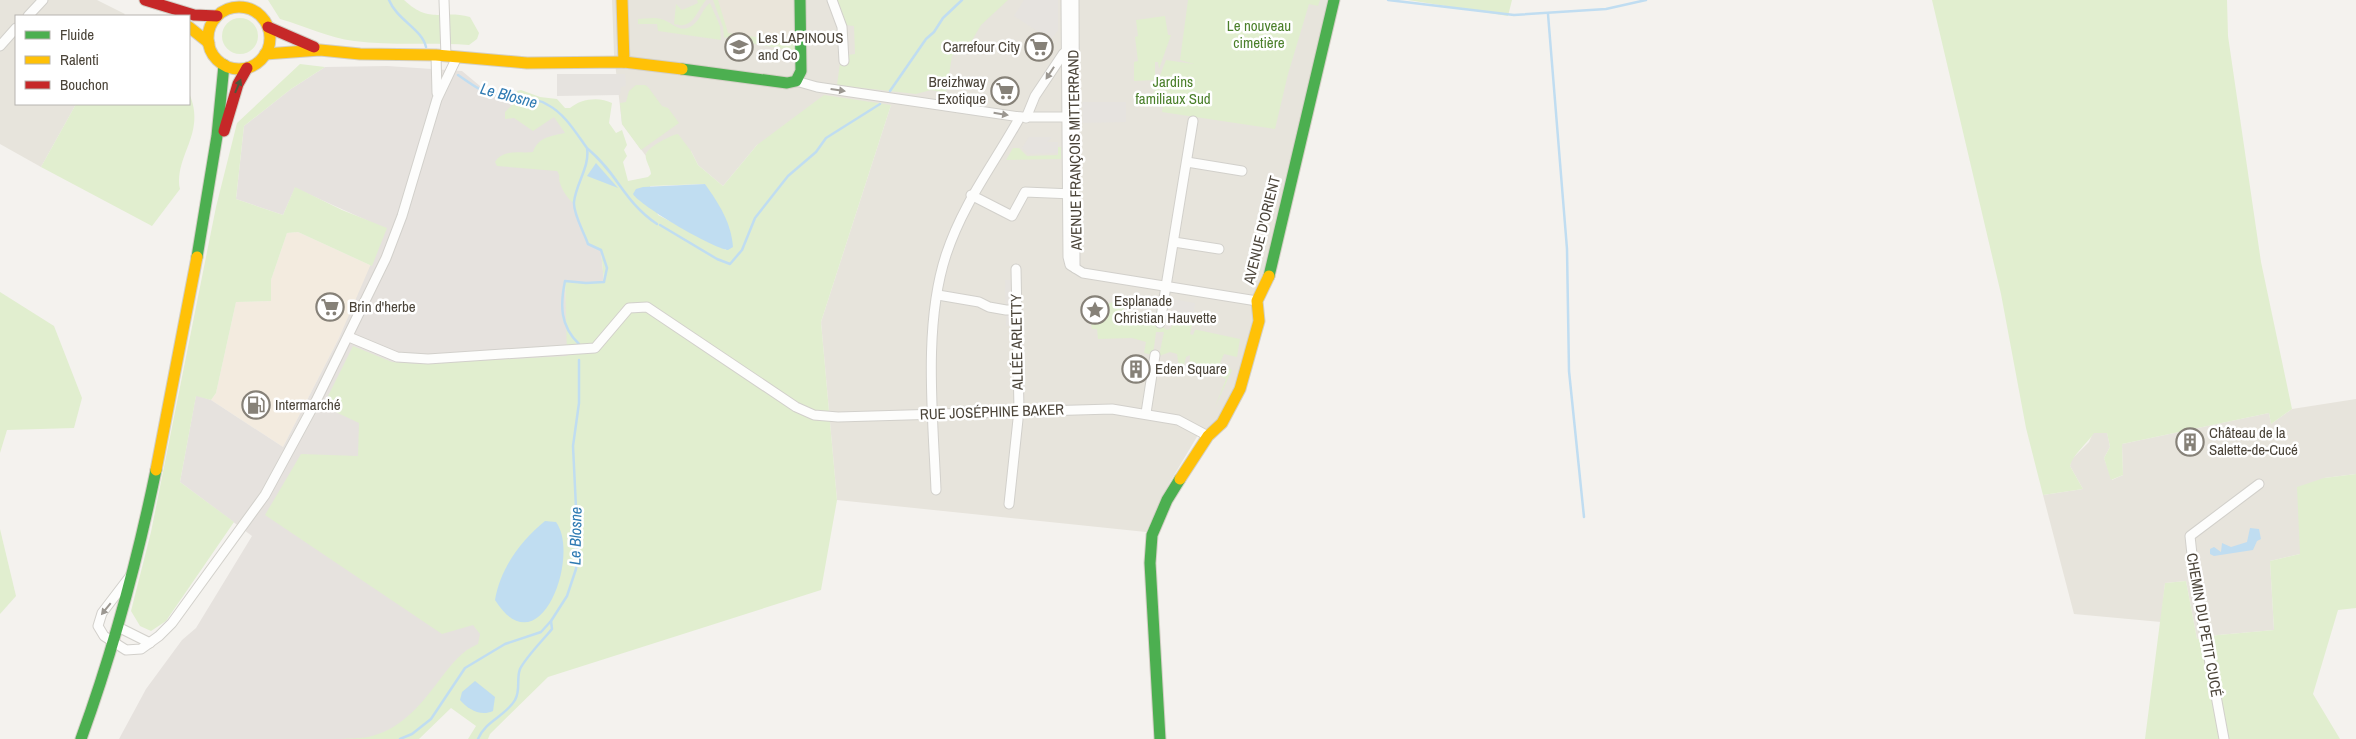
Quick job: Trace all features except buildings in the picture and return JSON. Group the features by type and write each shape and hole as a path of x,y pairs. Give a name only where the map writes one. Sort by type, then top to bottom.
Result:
{"street":[{"path":"29,15 43,0"},
{"path":"140,0 169,15"},
{"path":"145,0 194,15 217,16"},
{"path":"256,0 257,12 268,27 320,50"},
{"path":"131,575 102,613 98,626 104,636 126,650 141,649 172,623 265,495 289,453 349,337 386,258 402,216 437,99 446,56 444,0"},
{"path":"622,0 624,62"},
{"path":"796,81 802,66 800,0"},
{"path":"832,0 842,27 844,61"},
{"name":"AVENUE FRANÇOIS MITTERRAND","path":"1066,0 1070,48 1075,268 1083,273 1166,287"},
{"name":"AVENUE FRANÇOIS MITTERRAND","path":"1070,48 1074,0"},
{"name":"AVENUE D'ORIENT","path":"1160,739 1150,563 1152,534 1167,500 1208,436 1222,423 1247,372 1259,321 1257,301 1267,283 1334,0"},
{"path":"257,12 232,4 217,16 211,24 209,43 212,52 224,65 231,68 247,68 260,60 265,54 270,41 268,27"},
{"path":"190,28 209,43"},
{"path":"0,46 15,29"},
{"path":"936,490 932,337 946,256 971,195 1023,118 1035,96 1070,48"},
{"path":"265,54 320,50 360,54 446,56 540,64 624,62 781,83 796,81 816,87 1023,118 1071,114"},
{"path":"437,99 446,56"},
{"path":"214,166 224,65"},
{"path":"81,739 97,698 131,575 156,470 214,166 232,100 247,68"},
{"path":"1160,323 1193,121"},
{"path":"1187,162 1242,171"},
{"path":"971,195 1012,216 1025,192 1072,194"},
{"path":"1174,242 1219,249"},
{"name":"ALLÉE ARLETTY","path":"1009,504 1019,410 1016,269"},
{"path":"1166,287 1257,301"},
{"path":"938,295 979,302 998,309 1017,310"},
{"name":"RUE JOSÉPHINE BAKER","path":"349,337 397,357 428,359 595,348 628,308 647,307 796,407 814,415 838,417 1112,408 1178,420 1208,436"},
{"path":"1146,413 1155,355"},
{"name":"CHEMIN DU PETIT CUCÉ","path":"2224,739 2195,582 2190,536 2259,484"},
{"path":"118,627 150,643"}],"shaded area":[{"path":"0,0 97,0 125,14 15,15 15,105 75,105 41,167 0,144"},
{"path":"612,0 1331,0 1244,369 1217,426 1201,430 1170,482 1146,532 837,500 821,322 891,105 757,145 723,186 698,165 691,151 647,152 646,156 622,124 614,54"},
{"path":"718,0 795,0 797,43 727,33"},
{"path":"1024,0 1058,0 1058,30 1051,40 1014,16"},
{"path":"387,66 462,71 486,91 530,96 581,133 601,250 604,282 565,281 576,531 400,739 119,739 146,689 182,640 196,628 252,536 180,482 196,395 211,400 283,447 339,338 386,229 295,188 283,215 236,199 244,126 291,89 325,67"},
{"path":"557,74 625,74 626,86 621,87 620,95 557,96"},
{"path":"1082,102 1126,102 1126,122 1083,123"},
{"path":"1029,137 1052,137 1047,142 1058,142 1058,153 1028,154 1022,148"},
{"path":"298,232 372,266 339,338 283,447 211,400 216,393 236,302 271,301 271,280 287,233"},
{"path":"1005,280 1016,280 1017,325 1006,326"},
{"path":"1173,299 1195,303 1192,325 1170,321"},
{"path":"2356,399 2356,474 2324,478 2300,554 2270,561 2274,630 2218,635 2197,639 2186,581 2165,583 2161,622 2074,614 2043,495 2083,489 2070,466 2071,460 2089,442 2093,433 2107,432 2110,447 2104,458 2112,480 2123,475 2122,444 2269,413 2271,424 2292,409"}],"green space":[{"path":"268,0 404,0 413,8 429,14 451,14 470,17 479,33 477,39 469,45 354,41 326,35 280,19"},
{"path":"697,0 706,0 693,19 686,24 674,24 676,4 682,10 698,3"},
{"path":"713,0 718,0 728,33 797,43 798,57 790,57 790,50 729,41 727,37 724,38 723,27"},
{"path":"835,0 1008,0 981,25 971,42 952,56 946,93 931,90 916,94 837,85 840,63 847,63 847,55 855,54 854,26 845,25"},
{"name":"Le nouveau cimetière","path":"1188,0 1320,0 1318,6 1309,4 1288,74 1275,129 1162,112 1163,105 1153,94 1166,60 1194,64 1180,60"},
{"path":"1408,0 1512,0 1508,16"},
{"path":"1932,0 2227,0 2228,36 2261,262 2292,409 2271,424 2269,413 2122,444 2123,475 2111,480 2104,458 2110,447 2107,433 2094,433 2074,457 2070,466 2083,489 2043,495 2026,428 2001,294"},
{"path":"710,3 720,26 721,40 658,31 657,24 638,24 638,19 655,18 680,28 688,28 696,23"},
{"name":"Jardins familiaux Sud","path":"1165,16 1168,35 1171,35 1159,69 1158,62 1155,62 1155,80 1134,81 1134,62 1138,61 1135,37 1138,36 1136,20"},
{"path":"240,18 247,19 253,23 257,29 257,43 253,49 247,53 240,54 233,53 227,49 223,43 222,36 223,29 227,23 233,19"},
{"path":"300,64 325,67 291,89 244,126 236,199 283,215 295,187 342,210 387,228 372,266 298,232 287,233 271,280 271,301 236,302 216,393 211,400 196,396 180,482 234,522 166,621 151,631 140,626 131,611 151,532 216,207 237,123"},
{"path":"636,85 648,87 662,106 668,108 679,123 641,150 622,124 620,103 626,102 629,91"},
{"path":"521,90 540,97 557,99 565,108 570,108 579,102 596,99 612,103 609,123 616,133 622,130 627,145 624,150 627,156 623,162 628,181 648,177 651,174 646,158 648,151 660,142 678,134 691,151 698,165 723,186 757,145 824,95 891,105 821,322 837,500 821,590 548,677 490,734 488,739 468,739 476,726 451,708 419,739 341,739 372,736 393,727 403,720 427,696 457,658 478,644 480,634 473,625 442,634 265,515 301,454 358,456 359,423 323,406 353,346 392,362 421,364 567,356 565,281 604,282 601,250 588,244 574,204 562,189 557,171 497,166 495,162 508,153 533,152 542,140 565,133 554,117 533,131 514,118 505,119 505,112 515,102 517,91","holes":["705,184 726,250 658,215 650,186"]},
{"path":"190,96 194,108 194,121 181,165 180,189 152,226 41,167 75,105 190,105"},
{"path":"1058,147 1061,147 1061,159 1006,160 1013,148 1019,148 1027,156 1058,155"},
{"path":"0,292 54,326 82,398 74,428 7,430 0,453"},
{"path":"1126,297 1122,319 1123,328 1126,312 1132,313 1132,321 1162,326 1167,330 1171,328 1173,321 1192,325 1190,334 1193,335 1195,330 1198,330 1240,339 1237,357 1224,354 1220,363 1232,370 1215,407 1226,379 1199,365 1193,371 1189,371 1190,355 1186,357 1183,369 1179,368 1177,354 1170,352 1159,356 1164,332 1156,332 1153,355 1144,353 1146,342 1132,338 1098,339 1097,329 1092,329 1091,323 1100,323 1097,321 1097,309 1100,308 1102,316 1102,306"},
{"path":"2356,474 2356,608 2338,610 2313,694 2340,739 2145,739 2165,583 2186,581 2197,639 2218,635 2274,630 2270,561 2300,554 2297,487 2324,478"},
{"path":"0,529 16,596 0,614"}],"water":[{"path":"596,163 618,188 587,176"},
{"path":"705,184 719,206 730,229 733,247 728,250 708,243 678,226 649,208 633,194 636,189 643,187"},
{"path":"545,521 556,522 562,538 563,558 559,580 551,600 540,615 527,622 511,618 495,600 498,588 507,566 520,546"},
{"path":"2250,528 2259,529 2261,539 2257,541 2253,550 2214,556 2210,554 2210,549 2214,547 2221,552 2222,543 2231,547 2247,542"},
{"path":"475,681 495,697 493,711 479,713 460,700 462,692"}],"waterway":[{"name":"Le Blosne","path":"389,0 398,13 420,35 426,47"},
{"path":"890,91 926,39 934,32 943,18 962,0"},
{"path":"1388,0 1514,15 1606,9 1646,0"},
{"path":"1548,14 1567,249 1569,371 1584,517"},
{"name":"Le Blosne","path":"458,75 490,94 536,100 548,105 565,119 587,148 587,162 575,195 574,207 588,244 601,250 607,268 604,282 565,281 562,298 563,315 568,330 579,344"},
{"path":"660,225 717,259 730,264 742,250 755,218 788,176 816,152 826,138 880,104"},
{"path":"588,149 607,168 637,207 657,224"},
{"name":"Le Blosne","path":"478,739 485,728 511,706 515,700 518,692 520,669 530,654 552,629 551,621 567,596 576,569 578,549 573,446 579,403 579,360"},
{"path":"400,739 412,734 431,719 465,668 505,644 541,632 551,621"}],"traffic: fast":[{"path":"682,69 787,83 796,81 801,71 800,0"},
{"path":"1269,276 1334,0"},
{"path":"197,257 217,136 224,65"},
{"path":"81,739 104,673 123,606 156,470"},
{"path":"1160,739 1150,563 1152,535 1167,500 1180,479"}],"traffic: slow":[{"path":"622,0 624,62"},
{"path":"239,7 256,12 261,16 265,21 270,38 265,55 261,60 256,64 239,69 222,64 217,60 213,55 208,38 213,21 217,16 222,12 239,7"},
{"path":"190,28 209,43"},
{"path":"265,54 320,50 360,54 436,55 527,63 624,62 682,69"},
{"path":"156,470 197,257"},
{"path":"1180,479 1208,436 1222,423 1240,389 1259,321 1257,301 1269,276"}],"traffic: jam":[{"path":"145,0 194,15 217,16"},
{"path":"268,27 314,47"},
{"path":"224,131 238,84 247,68"}],"place":[{"name":"Les LAPINOUS and Co","path":"739,47"},
{"name":"Carrefour City","path":"1039,47"},
{"name":"Breizhway Exotique","path":"1005,91"},
{"name":"Brin d'herbe","path":"330,307"},
{"name":"Esplanade Christian Hauvette","path":"1095,310"},
{"name":"Eden Square","path":"1136,369"},
{"name":"Intermarché","path":"256,405"},
{"name":"Château de la Salette-de-Cucé","path":"2190,442"}]}
